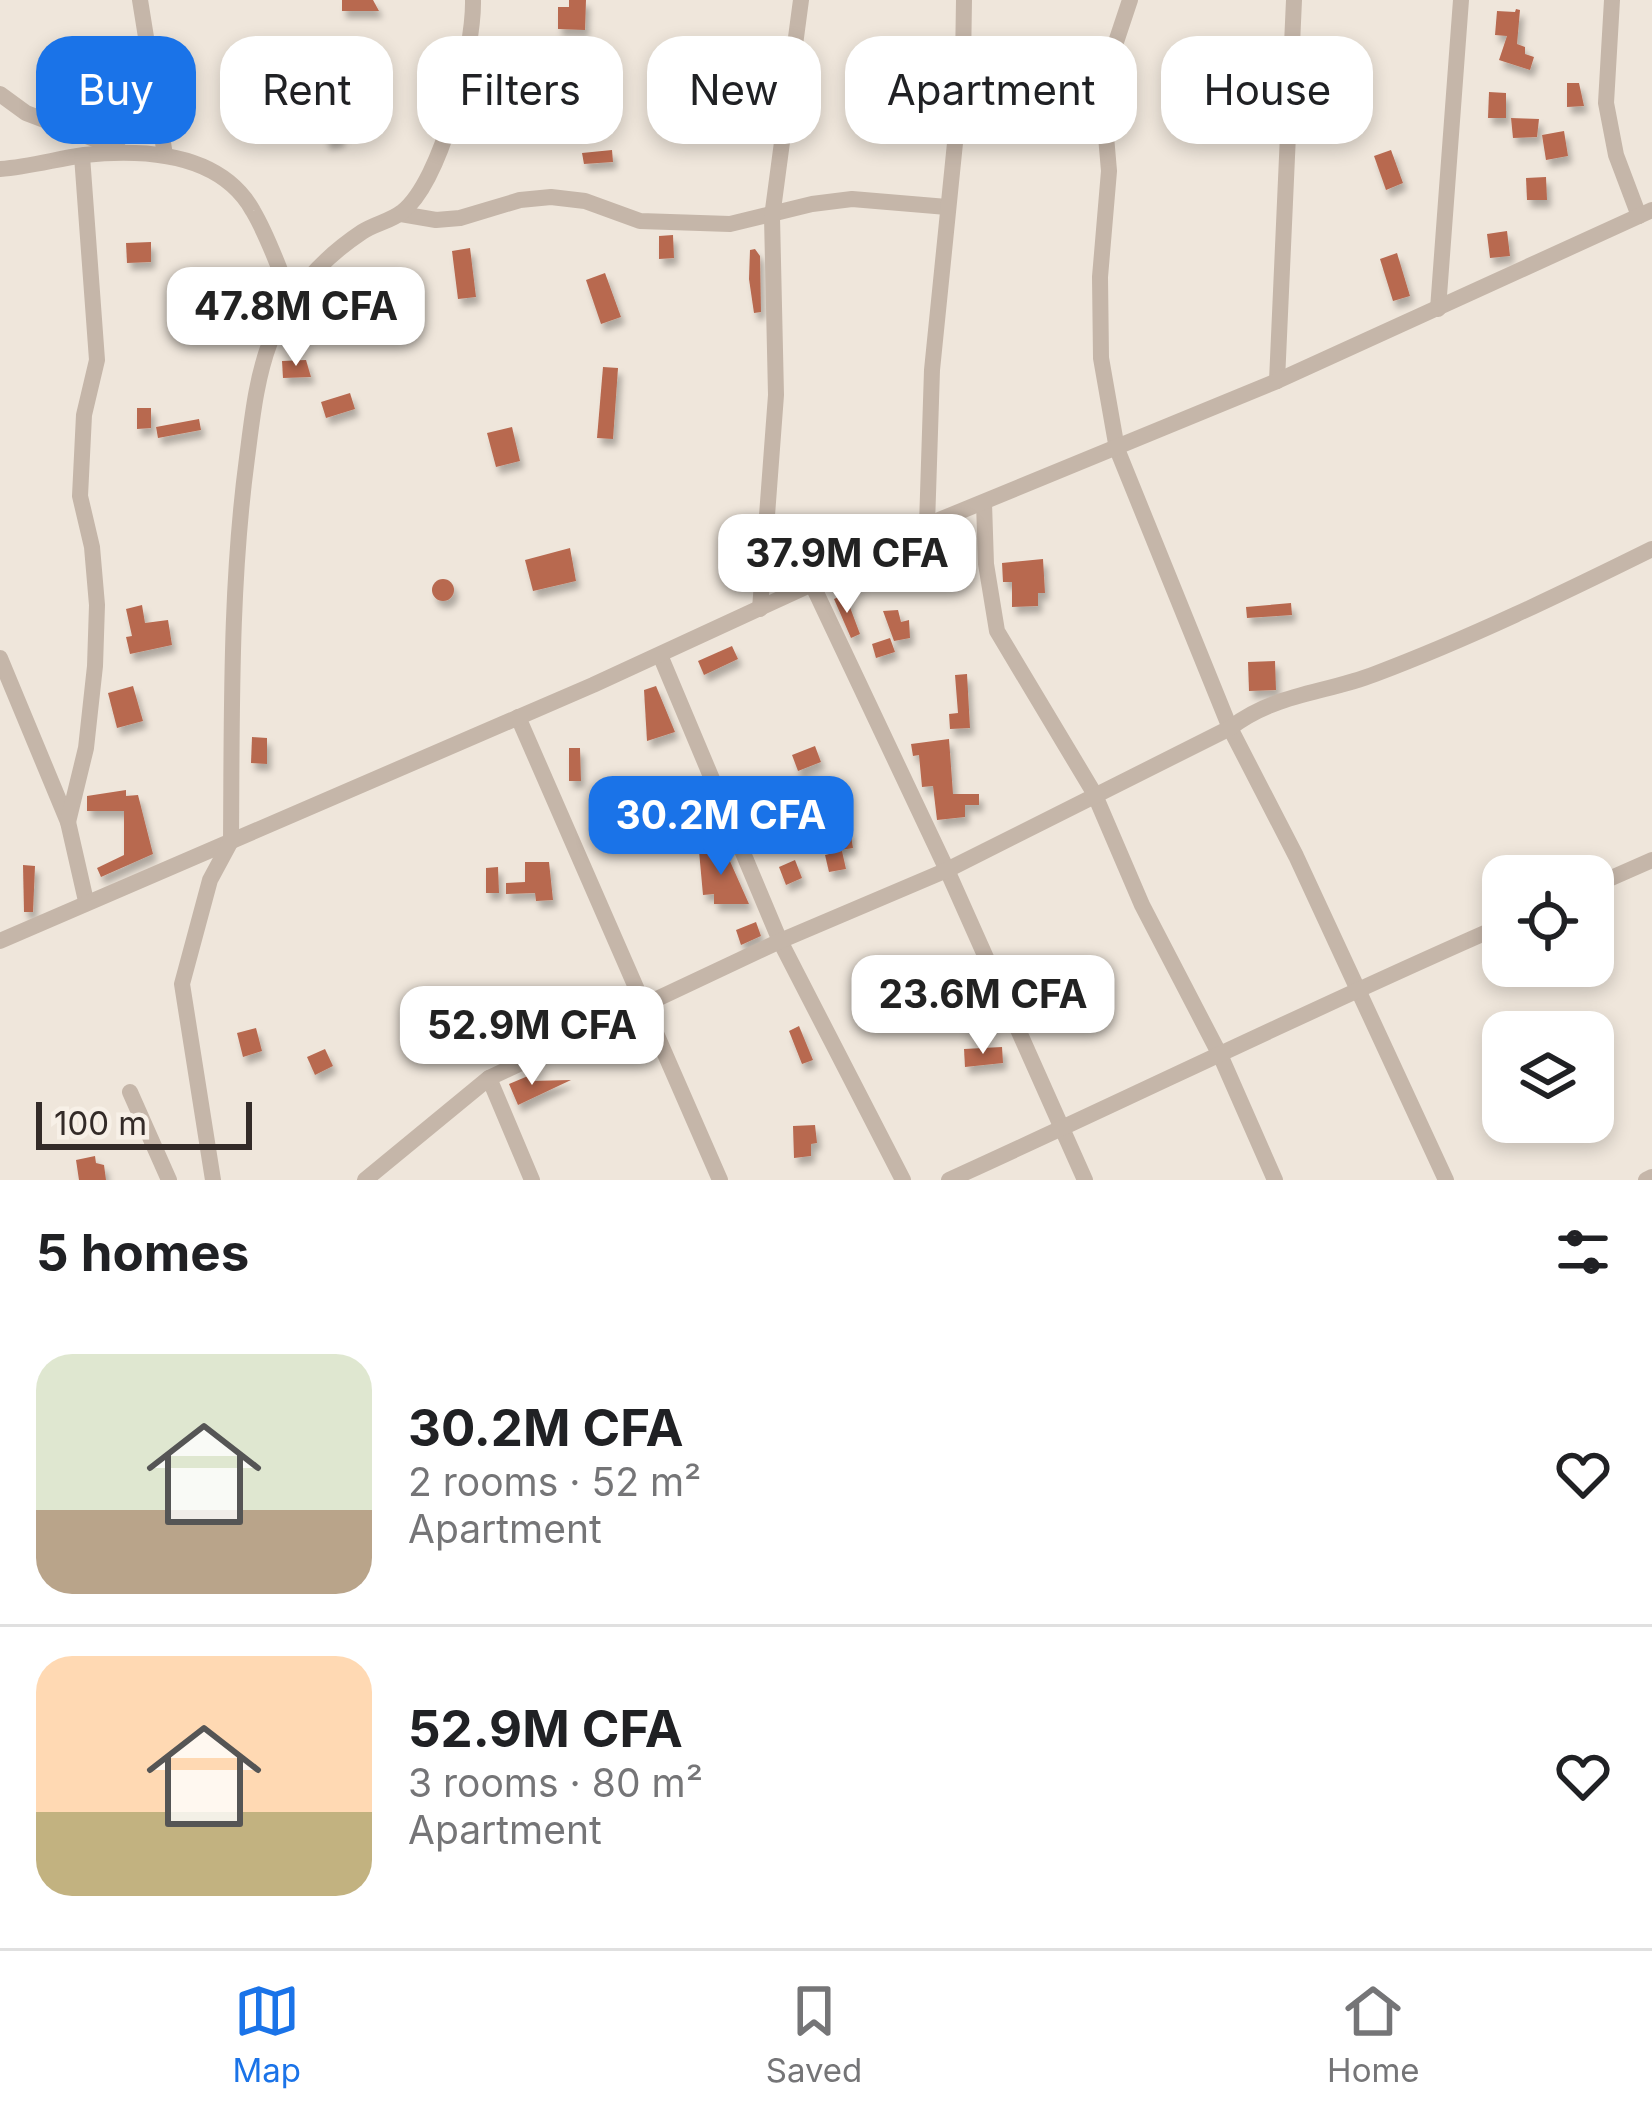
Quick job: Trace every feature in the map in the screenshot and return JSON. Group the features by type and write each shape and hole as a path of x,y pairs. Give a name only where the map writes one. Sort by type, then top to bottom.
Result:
{"street":[{"path":"140,0 165,155"},
{"path":"213,1180 182,983 209,880 230,841 240,511 255,400 269,346 291,298 325,262 365,230 400,214 422,192 440,154 474,22 473,0"},
{"path":"760,609 776,395 772,217 802,0"},
{"path":"927,525 932,370 963,64 964,0"},
{"path":"1130,0 1109,63 1103,101 1109,171 1100,277 1102,358 1117,449 1230,728 1446,1180"},
{"path":"1277,381 1294,0"},
{"path":"1438,309 1461,0"},
{"path":"0,941 660,655 927,525 1277,381 1646,213 1616,155 1606,103 1612,0"},
{"path":"0,94 26,113 133,152"},
{"path":"0,169 133,152 193,161 218,175 251,206 291,298"},
{"path":"68,822 86,748 97,605 92,547 80,496 84,415 97,360 82,156"},
{"path":"400,214 460,218 520,200 551,197 586,201 640,221 730,224 852,199 947,207"},
{"path":"984,502 986,564 997,632 1094,793 1142,904 1221,1057 1274,1180"},
{"path":"365,1180 489,1078 780,940 947,870 1230,728 1257,708 1373,675 1533,609 1652,549"},
{"path":"812,584 947,870 1085,1180"},
{"path":"660,655 780,940 903,1180"},
{"path":"0,658 68,822 86,901"},
{"path":"518,717 720,1180"},
{"path":"1614,877 1652,860"},
{"path":"949,1180 1482,934"},
{"path":"489,1078 532,1180"},
{"path":"130,1092 169,1180"}],"building":[{"path":"342,0 373,0 379,11 342,11"},
{"path":"569,0 586,0 585,30 558,29 558,7 569,7"},
{"path":"1520,10 1517,44 1534,57 1530,70 1499,60 1507,36 1495,35 1497,11"},
{"path":"1567,83 1579,83 1584,106 1567,107"},
{"path":"1489,92 1506,93 1506,118 1488,118"},
{"path":"1511,118 1539,119 1537,137 1513,138"},
{"path":"1564,131 1568,156 1546,160 1542,135"},
{"path":"612,150 613,162 584,164 582,153"},
{"path":"1391,150 1403,183 1386,190 1374,156"},
{"path":"1546,177 1547,200 1527,200 1526,178"},
{"path":"1507,231 1510,256 1490,258 1487,234"},
{"path":"673,235 674,258 659,259 659,236"},
{"path":"151,242 151,262 127,263 126,243"},
{"path":"470,248 476,297 458,299 452,251"},
{"path":"750,250 760,256 761,312 754,313 749,279"},
{"path":"1397,253 1410,296 1393,301 1380,259"},
{"path":"605,273 621,317 601,324 586,280"},
{"path":"306,360 311,377 283,378 282,361"},
{"path":"603,367 618,368 613,439 597,438"},
{"path":"350,393 355,409 326,418 321,402"},
{"path":"137,408 151,408 151,428 137,429"},
{"path":"199,419 201,430 158,438 156,427"},
{"path":"512,427 520,461 496,467 487,433"},
{"path":"570,548 576,581 533,591 525,560"},
{"path":"1043,559 1045,593 1038,593 1038,606 1012,607 1012,582 1003,582 1002,563"},
{"path":"443,579 454,590 443,601 432,590"},
{"path":"845,594 860,634 851,638 834,599"},
{"path":"1291,603 1292,615 1247,618 1246,607"},
{"path":"142,605 145,623 168,620 172,645 130,654 126,609"},
{"path":"898,610 901,622 909,620 910,638 894,641 883,611"},
{"path":"890,638 895,652 876,658 872,644"},
{"path":"732,646 738,659 704,675 698,661"},
{"path":"1275,661 1276,690 1249,691 1248,662"},
{"path":"967,674 970,728 950,729 949,714 958,713 955,675"},
{"path":"133,686 143,721 117,728 108,693"},
{"path":"656,686 675,732 647,741 644,690"},
{"path":"252,737 267,738 267,764 251,763"},
{"path":"949,739 953,794 979,794 979,805 965,805 965,817 937,820 933,786 922,787 919,755 913,756 911,744"},
{"path":"815,746 821,762 798,771 792,755"},
{"path":"569,748 580,748 581,781 569,781"},
{"path":"835,780 842,811 824,816 816,785"},
{"path":"126,790 126,796 138,795 153,854 101,877 97,868 124,855 124,811 87,811 87,796"},
{"path":"850,830 853,848 834,851 829,834"},
{"path":"728,849 749,904 714,904 714,894 703,895 699,851"},
{"path":"842,851 846,869 829,872 825,855"},
{"path":"795,860 802,878 786,885 779,867"},
{"path":"525,862 549,862 553,900 536,901 535,893 506,894 506,883 525,882"},
{"path":"23,865 35,866 33,912 24,912"},
{"path":"498,867 499,893 486,893 486,868"},
{"path":"756,922 761,936 741,945 736,930"},
{"path":"877,964 901,964 901,1005 877,1005"},
{"path":"799,1026 813,1060 802,1064 789,1031"},
{"path":"256,1028 262,1051 243,1057 237,1033"},
{"path":"1002,1047 1003,1063 965,1067 964,1049"},
{"path":"325,1049 333,1066 315,1075 307,1057"},
{"path":"528,1076 530,1081 571,1080 518,1105 509,1084"},
{"path":"815,1125 817,1143 811,1144 811,1156 794,1158 793,1126"},
{"path":"95,1156 96,1163 104,1165 106,1180 79,1180 76,1160"}]}
